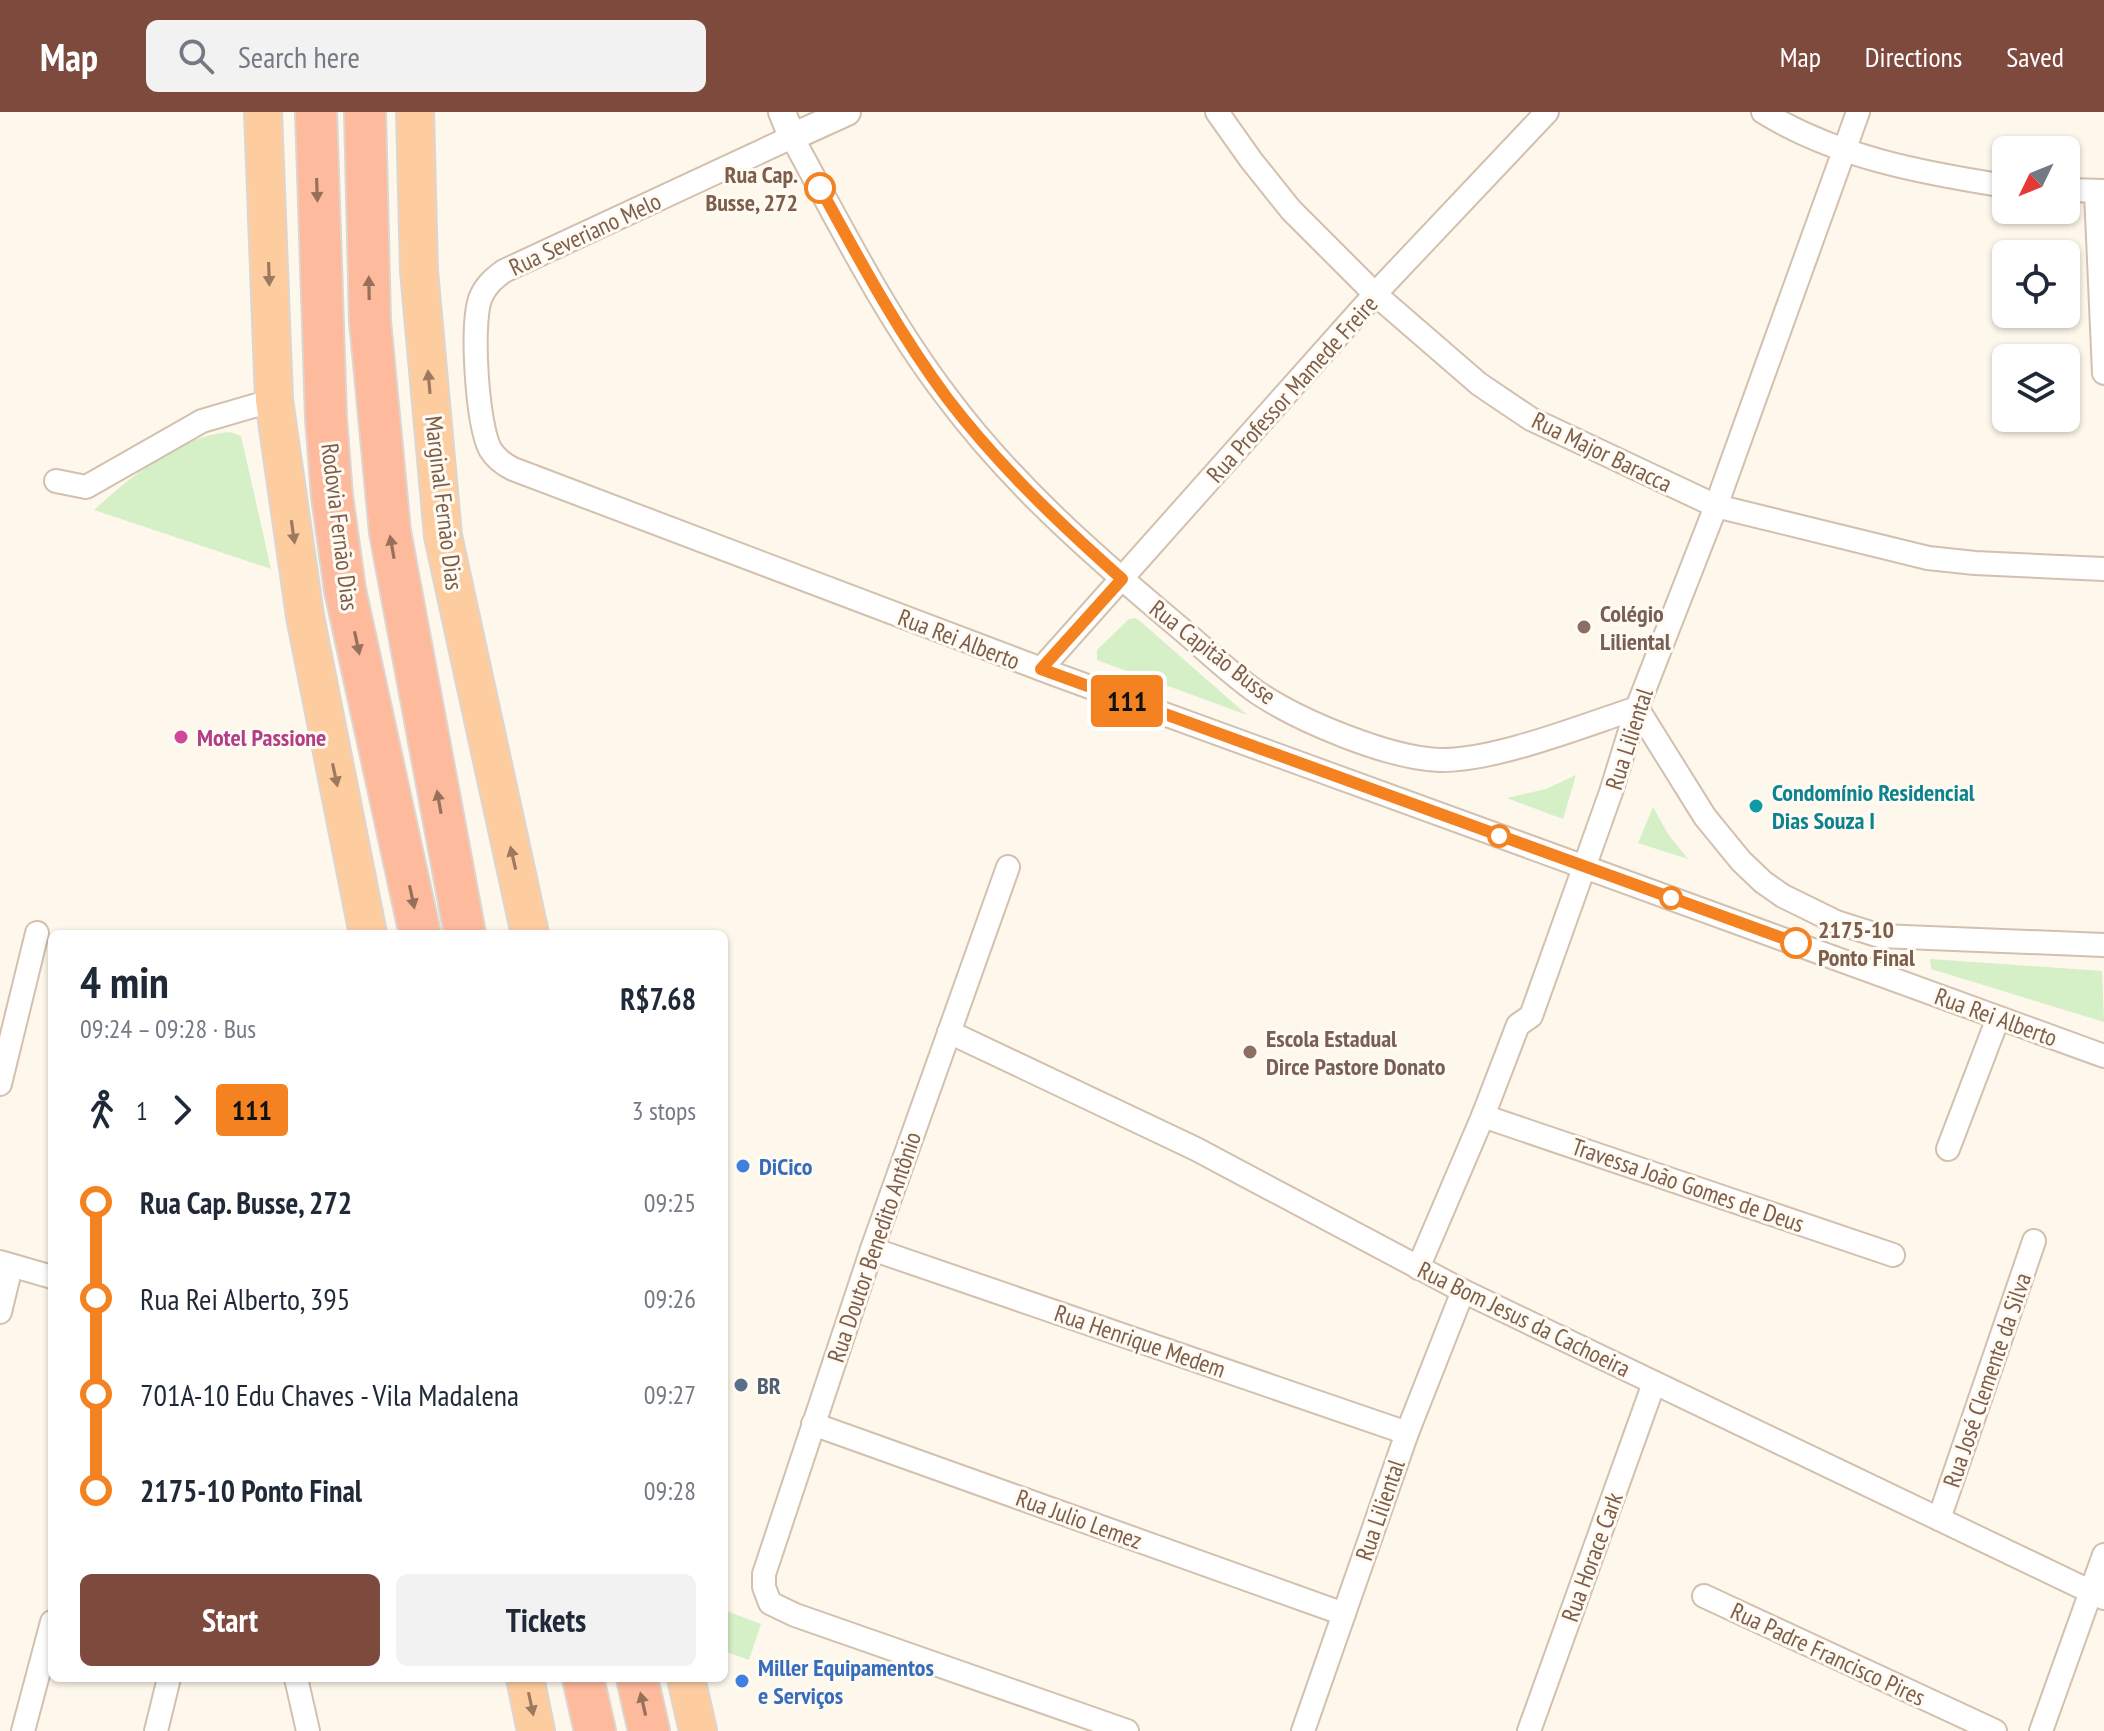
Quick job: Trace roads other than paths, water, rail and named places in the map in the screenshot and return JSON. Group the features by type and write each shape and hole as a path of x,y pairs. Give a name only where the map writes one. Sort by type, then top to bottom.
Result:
{"highway":[{"path":"263,112 274,400 305,616 367,930"},
{"name":"Rodovia Fernão Dias","path":"316,112 326,418 332,496 345,590 419,930"},
{"name":"Rodovia Fernão Dias","path":"365,112 370,321 390,532 464,930"},
{"name":"Marginal Fernão Dias","path":"415,112 419,271 443,536 529,930"},
{"path":"526,1682 536,1731"},
{"path":"584,1682 595,1731"},
{"path":"638,1682 649,1731"},
{"path":"687,1682 698,1731"}],"street":[{"name":"Rua Capitão Busse","path":"782,112 792,137 879,295 947,397 1055,520 1257,692 1295,715 1373,745 1438,760 1474,757 1637,708"},
{"name":"Rua Severiano Melo","path":"495,457 483,423 477,356 477,316 480,298 489,281 504,271 847,112"},
{"name":"Rua Major Baracca","path":"1217,112 1291,210 1375,294 1479,384 1531,419 1716,506 1928,558 2104,569"},
{"name":"Rua Professor Mamede Freire","path":"1041,669 1375,294 1547,112"},
{"path":"1763,112 1844,151 1950,177 1992,184"},
{"name":"Rua Liliental","path":"1418,1268 1518,1025 1531,1016 1637,708 1716,506 1858,112"},
{"path":"2080,191 2100,192 2104,373"},
{"path":"56,481 86,487 202,421 274,400"},
{"name":"Rua Rei Alberto","path":"495,457 513,469 1041,669 2104,1056"},
{"path":"1637,708 1705,817 1741,861 1783,896 1836,922 1880,936 2104,945"},
{"name":"Rua Doutor Benedito Antônio","path":"1008,867 872,1249 764,1574 764,1587 770,1603 795,1615 1127,1731"},
{"path":"0,1084 37,933"},
{"path":"1948,1149 1998,1018"},
{"name":"Rua Bom Jesus da Cachoeira","path":"949,1032 1196,1149 1463,1291 2098,1595"},
{"name":"Travessa João Gomes de Deus","path":"1483,1116 1893,1255"},
{"name":"Rua José Clemente da Silva","path":"1939,1519 2034,1241"},
{"name":"Rua Henrique Medem","path":"872,1249 1407,1433"},
{"path":"0,1312 5,1264 48,1276"},
{"name":"Rua Liliental","path":"1303,1731 1407,1433 1463,1291"},
{"name":"Rua Horace Cark","path":"1529,1731 1654,1383"},
{"name":"Rua Julio Lemez","path":"813,1424 1344,1614"},
{"path":"2041,1731 2098,1595 2104,1555"},
{"name":"Rua Padre Francisco Pires","path":"1704,1596 1995,1731"},
{"path":"23,1731 48,1637"},
{"path":"156,1731 168,1682"},
{"path":"297,1682 308,1731"}],"place":[{"name":"Rua Cap. Busse, 272","path":"820,188"},
{"name":"Colégio Liliental","path":"1584,627"},
{"name":"Motel Passione","path":"181,737"},
{"name":"Condomínio Residencial Dias Souza I","path":"1756,806"},
{"name":"2175-10 Ponto Final","path":"1796,943"},
{"name":"Escola Estadual Dirce Pastore Donato","path":"1250,1052"},
{"name":"DiCico","path":"743,1166"},
{"name":"BR","path":"741,1385"},
{"name":"Miller Equipamentos e Serviços","path":"742,1681"}]}
